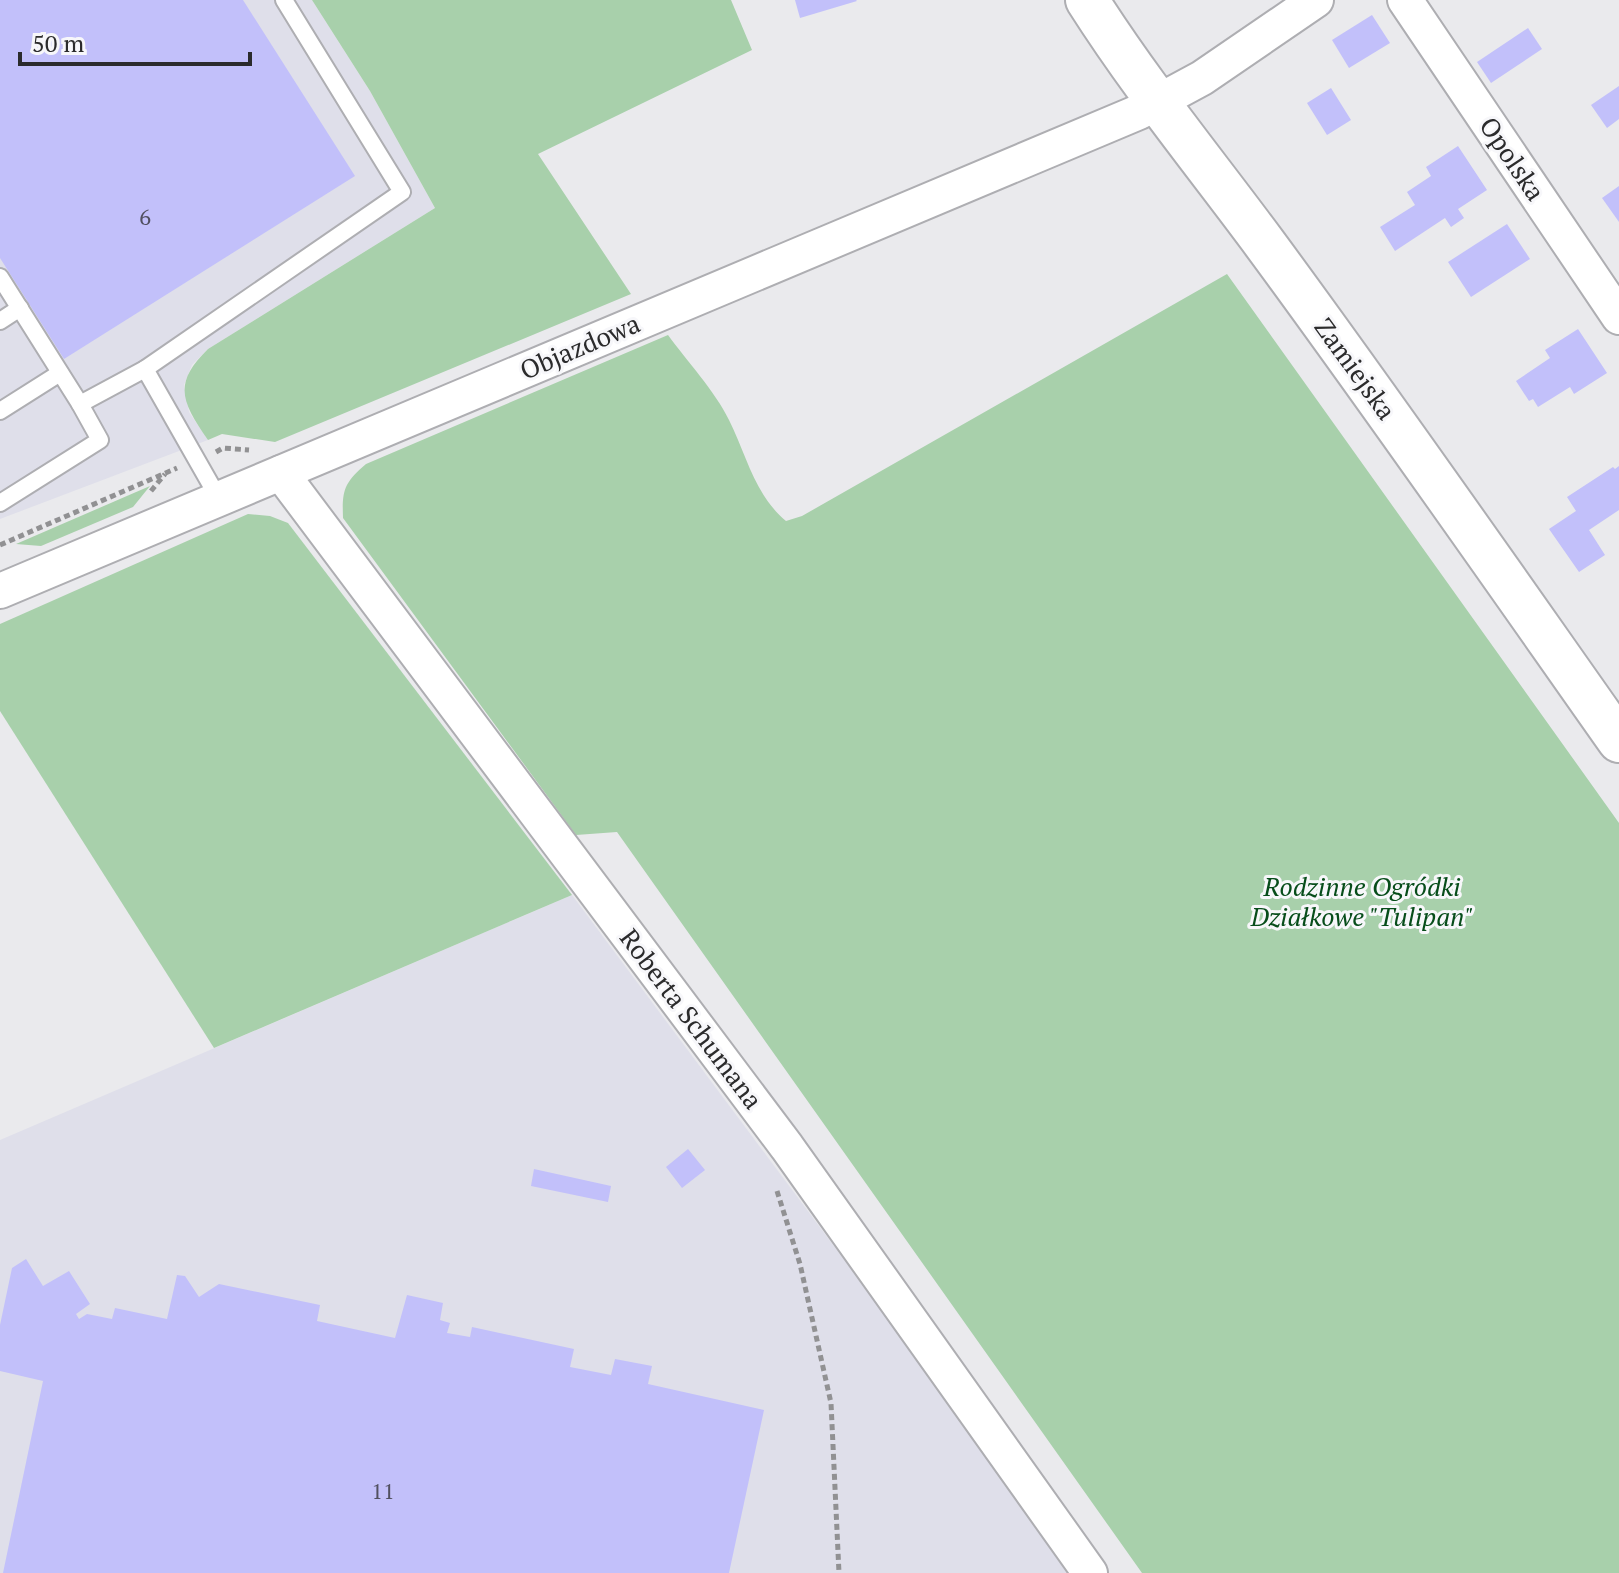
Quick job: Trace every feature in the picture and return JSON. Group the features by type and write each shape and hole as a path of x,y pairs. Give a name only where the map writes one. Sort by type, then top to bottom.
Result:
{"street":[{"name":"Zamiejska","path":"1087,0 1386,412 1619,741"},
{"name":"Objazdowa","path":"1,589 966,186 1159,101 1202,78 1316,0"},
{"name":"Opolska","path":"1405,0 1619,317"},
{"name":"Roberta Schumana","path":"281,473 787,1147 1090,1573"}],"lane":[{"path":"80,404 145,369 402,192 284,0"},
{"path":"0,277 100,440 0,503"},
{"path":"0,321 20,308"},
{"path":"145,369 219,499"},
{"path":"0,411 60,373"}],"path":[{"path":"0,545 166,473"},
{"path":"776,1190 800,1264 831,1403 839,1573"}],"shaded area":[{"path":"0,0 312,0 370,91 435,208 208,349 192,365 184,385 189,412 208,440 0,519"},
{"path":"572,895 1078,1573 0,1573 0,1140"}],"green space":[{"path":"312,0 731,0 752,50 538,154 631,294 275,442 222,434 208,440 187,404 185,383 208,349 435,208 370,91"},
{"name":"Rodzinne Ogródki Działkowe \"Tulipan\"","path":"1227,274 1619,823 1619,1573 1142,1573 617,832 576,835 343,518 346,488 366,464 668,335 716,398 759,487 786,521 802,516"},
{"path":"150,486 133,507 41,546 16,544"},
{"path":"248,514 270,516 288,523 572,895 214,1048 0,711 0,624"}],"building":[{"path":"0,0 243,0 355,176 64,359 0,258"},
{"path":"795,0 856,0 857,1 800,18"},
{"path":"1372,15 1390,43 1349,68 1332,40"},
{"path":"1528,28 1542,49 1491,83 1477,62"},
{"path":"1619,86 1619,119 1607,128 1591,105"},
{"path":"1331,88 1351,120 1327,135 1307,103"},
{"path":"1458,146 1487,190 1458,209 1464,218 1451,227 1445,218 1395,251 1380,227 1415,205 1407,192 1431,176 1426,167"},
{"path":"1619,186 1619,222 1602,198"},
{"path":"1507,224 1530,259 1471,297 1448,262"},
{"path":"1578,329 1607,373 1574,394 1570,387 1538,407 1533,399 1529,401 1516,381 1550,358 1545,350"},
{"path":"1619,466 1619,510 1589,530 1605,555 1579,572 1549,529 1576,511 1567,497"},
{"path":"688,1149 705,1170 682,1188 666,1167"},
{"path":"534,1169 611,1186 608,1202 531,1186"},
{"path":"26,1259 43,1286 69,1271 90,1304 76,1314 79,1319 87,1314 112,1319 115,1308 167,1319 177,1275 185,1276 199,1297 219,1284 320,1305 317,1321 395,1338 407,1295 443,1303 440,1320 450,1323 447,1333 470,1337 472,1327 574,1349 570,1367 611,1375 615,1359 652,1366 648,1384 764,1410 729,1573 3,1573 43,1381 0,1371 0,1325 12,1268"}]}
